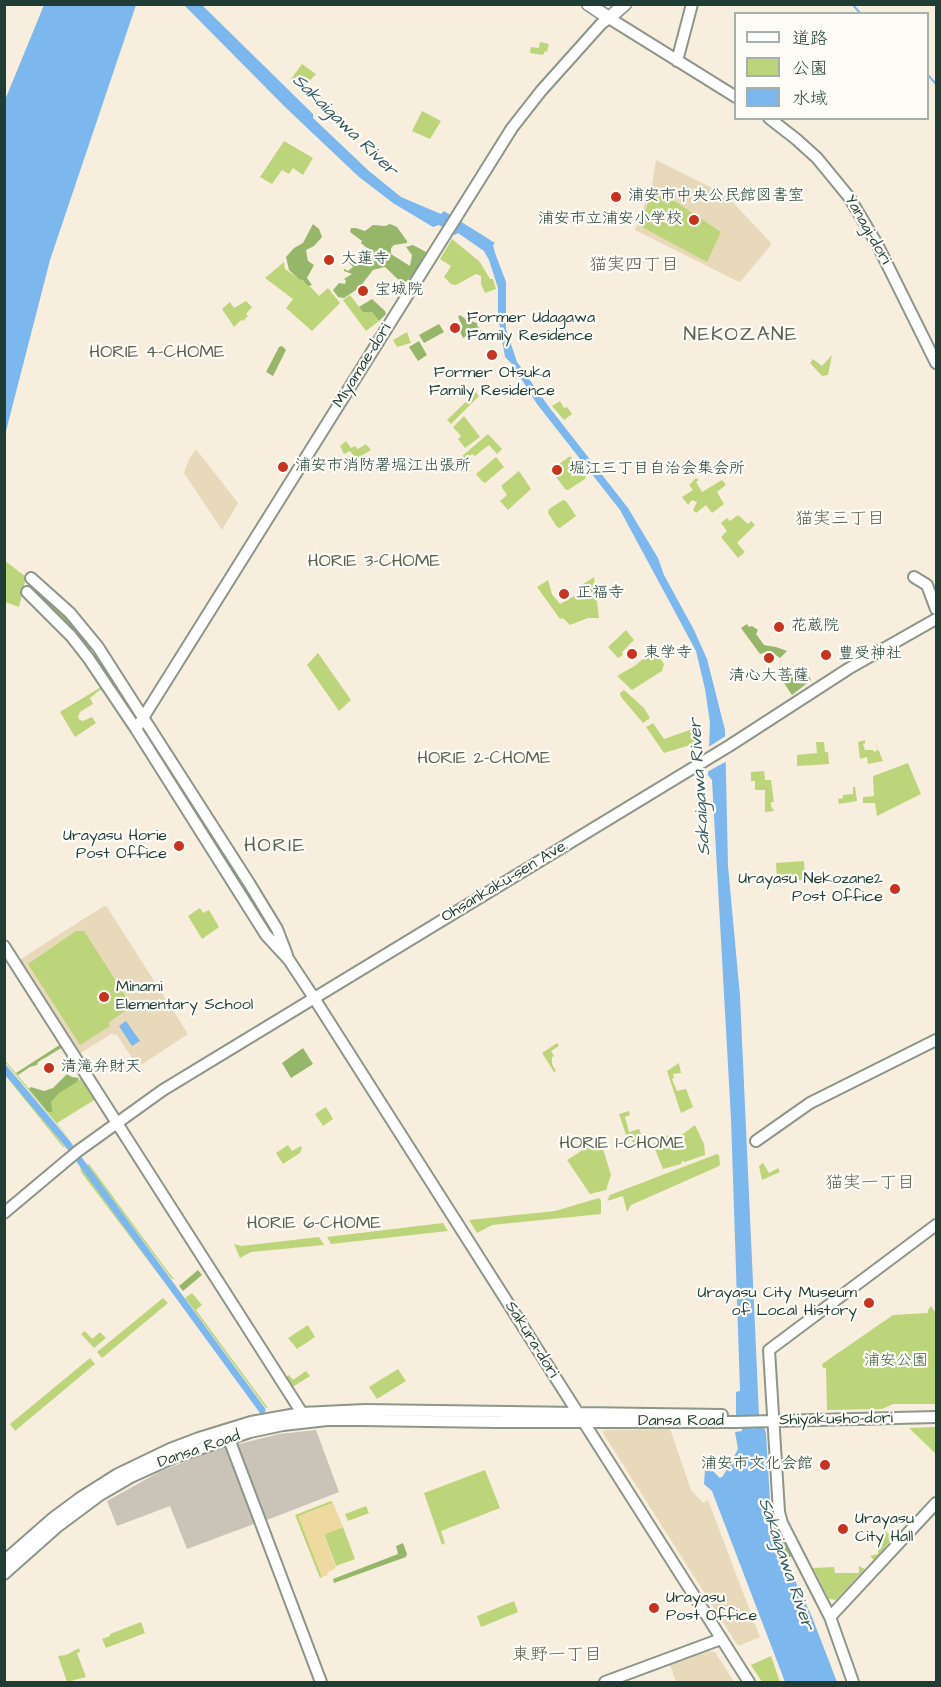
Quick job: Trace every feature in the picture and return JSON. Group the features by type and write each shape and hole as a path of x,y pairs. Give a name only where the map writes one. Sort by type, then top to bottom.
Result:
{"main road":[{"path":"609,18 616,4"},
{"path":"609,18 625,4"},
{"path":"591,6 609,18"}],"street":[{"path":"677,61 692,4"},
{"path":"609,18 734,96"},
{"name":"Miyamae-dori","path":"136,729 446,232 531,102 609,18"},
{"name":"Yanagi-dori","path":"771,120 811,152 849,197 877,244 936,363"},
{"path":"914,577 927,585 936,609"},
{"path":"31,578 70,613 94,642 277,928 289,960"},
{"path":"27,592 71,636 89,659 266,934 289,960"},
{"name":"Ohsankaku-sen Ave.","path":"4,1213 75,1153 163,1090 729,746 848,669 936,619"},
{"path":"4,946 302,1413"},
{"name":"Sakura-dori","path":"289,960 749,1683"},
{"path":"756,1141 810,1103 936,1040"},
{"path":"853,1683 830,1617 782,1523 779,1512 767,1421 768,1350 936,1225"},
{"name":"Dansa Road","path":"4,1561 71,1504 118,1474 189,1441 251,1422 302,1413 364,1410 735,1422"},
{"name":"Shiyakusho-dori","path":"735,1422 936,1417"},
{"name":"Dansa Road","path":"4,1574 35,1545 100,1495 160,1463 229,1439 283,1425 327,1420 581,1418"},
{"path":"229,1439 321,1683"},
{"path":"830,1617 936,1503"},
{"path":"605,1683 721,1639"}],"shaded area":[{"name":"浦安市立浦安小学校","path":"656,160 726,195 771,243 741,281 635,230 652,185"},
{"path":"196,449 238,503 222,530 184,473"},
{"name":"Minami Elementary School","path":"104,906 107,907 188,1034 138,1067 117,1035 111,1034 79,1054 19,960"},
{"path":"670,1429 691,1490 703,1503 708,1500 760,1637 738,1646 603,1433 604,1430"},
{"path":"316,1430 339,1492 267,1520 262,1518 235,1445 279,1434"},
{"path":"228,1447 256,1521 254,1524 187,1549 170,1506 117,1526 107,1501 159,1472"},
{"path":"710,1651 715,1652 734,1682 676,1682 670,1665"}],"green space":[{"path":"540,42 549,44 547,52 545,51 543,55 530,53 531,47 539,48"},
{"path":"302,64 316,74 301,90 291,79"},
{"path":"422,111 441,121 430,139 412,131"},
{"path":"284,141 313,158 303,175 293,168 289,174 282,170 272,184 260,177"},
{"path":"658,190 721,232 707,262 640,226 652,192"},
{"path":"313,224 319,229 322,237 314,246 306,250 308,261 314,265 307,278 312,285 308,286 289,270 286,257 294,248 303,243"},
{"path":"390,224 397,227 407,241 407,243 394,245 391,248 391,254 410,266 412,255 406,247 413,245 426,252 419,267 404,285 385,267 373,270 359,288 344,298 338,297 333,290 339,283 345,284 344,279 352,274 344,271 344,269 348,271 353,267 346,259 349,258 356,264 374,256 361,243 362,241 350,232 351,228 365,231 373,225"},
{"path":"452,239 480,262 490,279 493,279 496,289 485,293 481,284 481,276 476,274 456,285 451,284 444,277 451,266 440,259"},
{"path":"284,262 285,269 298,278 302,278 319,296 328,288 340,303 312,331 286,308 293,299 265,278"},
{"path":"350,295 363,312 372,312 379,321 366,331 343,300"},
{"path":"372,299 386,314 379,321 372,312 363,312 359,307"},
{"path":"246,301 252,307 246,314 248,316 234,327 222,309 230,302 234,308"},
{"path":"460,315 477,323 485,337 478,340 474,332 463,338 459,329 463,327 458,317"},
{"path":"439,324 444,332 424,343 419,335"},
{"path":"407,332 411,343 397,347 393,340"},
{"path":"419,341 427,355 418,361 409,347"},
{"path":"282,346 286,350 273,376 266,372 279,347"},
{"path":"832,355 828,375 822,376 810,363 813,359 822,366"},
{"path":"476,392 479,396 451,424 447,420"},
{"path":"560,401 564,408 567,407 572,414 564,420 552,406"},
{"path":"464,416 480,437 465,448 458,439 461,436 453,427"},
{"path":"488,434 502,449 497,454 489,445 464,461 461,457"},
{"path":"346,441 351,448 355,446 358,449 366,444 371,450 356,459 350,451 344,454 340,446"},
{"path":"570,456 586,476 568,490 551,470"},
{"path":"496,457 504,467 485,483 476,474"},
{"path":"519,471 531,489 508,510 500,501 507,495 501,486"},
{"path":"696,478 699,480 696,482 702,492 722,480 726,485 717,492 724,504 712,513 706,505 696,513 693,510 697,502 692,500 688,505 682,497 693,490 689,485"},
{"path":"563,500 576,516 560,528 548,513 549,509"},
{"path":"738,515 748,524 751,521 755,525 737,543 745,552 738,558 721,537 727,531 721,523 727,518 730,521"},
{"path":"4,560 26,577 19,607 5,602"},
{"path":"594,577 599,618 588,618 570,625 563,618 560,619 537,587 548,580 552,594 560,604 578,594 580,586"},
{"path":"44,596 77,627 93,646 90,652 42,602 41,599"},
{"path":"747,624 758,630 756,634 764,645 787,651 780,658 770,651 760,654 741,628"},
{"path":"626,630 634,640 618,658 608,647"},
{"path":"654,649 664,664 662,671 632,690 617,676 636,665"},
{"path":"318,653 351,700 339,711 307,665"},
{"path":"804,665 811,680 792,695 777,673 782,669 791,678"},
{"path":"101,687 103,691 100,690 90,698 93,704 80,712 78,717 83,721 92,717 96,723 75,737 60,712"},
{"path":"624,690 644,708 650,718 643,723 621,697 620,693"},
{"path":"653,723 664,739 695,728 700,742 664,753 646,727"},
{"path":"874,739 883,761 868,764 867,757 860,759 858,742 865,740 863,744 865,750 874,752 878,750"},
{"path":"816,742 824,742 829,764 797,766 797,755 817,753"},
{"path":"908,763 921,794 877,816 875,803 863,803 863,797 874,796 873,776"},
{"path":"166,765 206,824 204,826 164,767"},
{"path":"764,771 765,780 771,780 774,802 771,802 771,806 774,811 765,812 765,790 755,790 755,781 751,781 751,772"},
{"path":"853,787 855,787 857,801 839,804 838,799 843,798 843,795 853,794"},
{"path":"216,839 271,926 266,929 212,842"},
{"path":"804,861 805,880 777,880 776,863"},
{"path":"200,908 203,913 209,910 219,927 202,939 188,916"},
{"path":"76,931 84,931 132,1006 108,1023 110,1026 80,1045 28,964"},
{"path":"557,1043 559,1046 551,1051 554,1056 552,1064 556,1071 554,1072 542,1053"},
{"path":"61,1044 63,1047 38,1062 37,1065 18,1075 16,1073"},
{"path":"303,1048 313,1064 291,1078 282,1063"},
{"path":"4,1059 41,1103 82,1078 96,1099 57,1123 72,1142 5,1062"},
{"path":"679,1063 681,1073 673,1074 672,1079 677,1091 686,1089 693,1107 681,1113 667,1071"},
{"path":"5,1072 66,1148 5,1075"},
{"path":"67,1074 79,1078 77,1082 59,1093 51,1102 52,1112 48,1112 29,1089 31,1087 44,1091 53,1088"},
{"path":"326,1107 333,1119 323,1126 315,1114"},
{"path":"629,1111 630,1115 625,1117 629,1132 639,1129 641,1134 633,1143 630,1138 627,1138 619,1114"},
{"path":"695,1125 704,1144 705,1155 663,1169 653,1144 668,1135 670,1138 683,1134"},
{"path":"600,1139 611,1175 606,1190 590,1194 567,1160"},
{"path":"288,1145 292,1151 301,1146 302,1148 300,1153 283,1164 276,1153"},
{"path":"717,1154 720,1165 717,1167 631,1205 627,1212 623,1196 607,1201 610,1195"},
{"path":"763,1163 769,1173 778,1168 780,1172 762,1180 759,1166"},
{"path":"89,1164 175,1280 171,1278 87,1165"},
{"path":"80,1166 168,1287 81,1172"},
{"path":"599,1198 601,1214 492,1225 477,1233 469,1220 555,1211"},
{"path":"443,1223 448,1231 331,1244 327,1237"},
{"path":"319,1237 324,1245 251,1252 240,1258 234,1244 241,1246"},
{"path":"198,1270 202,1275 183,1291 179,1286"},
{"path":"192,1293 202,1305 196,1310 268,1408 185,1298"},
{"path":"163,1298 168,1303 102,1358 97,1352"},
{"name":"浦安公園","path":"931,1306 936,1313 936,1404 893,1404 882,1409 827,1410 826,1368 823,1368 822,1364 893,1315 928,1313"},
{"path":"308,1325 315,1337 297,1349 288,1338"},
{"path":"85,1331 92,1339 100,1332 106,1338 94,1348 81,1334"},
{"path":"90,1358 95,1364 15,1431 10,1424"},
{"path":"398,1369 406,1381 377,1399 369,1387"},
{"path":"306,1371 310,1376 291,1388 285,1378 289,1375 293,1380"},
{"path":"936,1427 936,1454 909,1428"},
{"path":"485,1470 500,1508 441,1531 445,1543 442,1545 424,1493"},
{"path":"331,1501 333,1503 299,1516 322,1577 320,1578 295,1515"},
{"path":"366,1506 369,1513 348,1521 345,1514"},
{"path":"775,1521 792,1556 789,1557 776,1539 773,1522"},
{"path":"343,1527 355,1559 336,1566 324,1534"},
{"path":"885,1531 893,1538 874,1560 870,1556 878,1554 878,1538"},
{"path":"403,1543 406,1557 334,1583 333,1579 398,1554 396,1546"},
{"path":"859,1566 865,1569 836,1600 829,1599 813,1568 834,1567 835,1573 859,1573"},
{"path":"514,1601 518,1612 481,1627 477,1616"},
{"path":"141,1622 145,1633 106,1648 102,1639"},
{"path":"79,1648 80,1652 77,1653 86,1677 67,1682 58,1656 66,1655"},
{"path":"771,1656 780,1682 762,1682 751,1665"}],"sand":[{"path":"333,1503 343,1527 324,1535 336,1568 322,1577 298,1516"}],"water":[{"path":"44,5 136,5 50,260 5,435 5,100"},
{"name":"Sakaigawa River","path":"184,5 202,5 313,114 313,118 369,171 401,197 441,214 444,211 495,243 493,245 495,253 506,282 506,329 517,362 628,508 658,558 664,575 707,659 725,730 728,866 740,996 759,1415 754,1416 753,1429 764,1427 766,1433 772,1535 812,1617 837,1682 785,1682 712,1491 704,1484 705,1470 713,1471 720,1478 723,1476 738,1449 735,1432 742,1431 742,1416 736,1417 736,1392 740,1391 731,1119 712,780 708,775 710,723 696,651 620,510 537,404 512,364 505,357 498,316 498,288 484,251 458,233 455,235 439,225 433,227 393,203 359,177 285,107"},
{"path":"126,1021 140,1041 132,1046 119,1026"}],"pier":[{"path":"727,735 729,760 707,772 707,748"}],"waterway":[{"path":"852,4 859,12"},
{"path":"929,76 936,84"},
{"path":"4,1068 67,1143 262,1410"}],"place":[{"name":"浦安市中央公民館図書室","path":"616,197"},
{"name":"浦安市立浦安小学校","path":"694,220"},
{"name":"大蓮寺","path":"329,260"},
{"name":"宝城院","path":"363,291"},
{"name":"Former Udagawa Family Residence","path":"455,328"},
{"name":"Former Otsuka Family Residence","path":"492,355"},
{"name":"浦安市消防署堀江出張所","path":"283,467"},
{"name":"堀江三丁目自治会集会所","path":"557,470"},
{"name":"正福寺","path":"564,594"},
{"name":"花蔵院","path":"779,627"},
{"name":"東学寺","path":"632,654"},
{"name":"豊受神社","path":"826,655"},
{"name":"清心大菩薩","path":"769,658"},
{"name":"Urayasu Horie Post Office","path":"179,846"},
{"name":"Urayasu Nekozane2 Post Office","path":"895,889"},
{"name":"Minami Elementary School","path":"104,997"},
{"name":"清滝弁財天","path":"49,1068"},
{"name":"Urayasu City Museum of Local History","path":"869,1303"},
{"name":"浦安市文化会館","path":"825,1465"},
{"name":"Urayasu City Hall","path":"843,1529"},
{"name":"Urayasu Post Office","path":"654,1608"}],"district":[{"name":"猫実四丁目","path":"634,266"},
{"name":"NEKOZANE","path":"741,336"},
{"name":"HORIE 4-CHOME","path":"157,353"},
{"name":"猫実三丁目","path":"840,520"},
{"name":"HORIE 3-CHOME","path":"374,562"},
{"name":"HORIE 2-CHOME","path":"484,759"},
{"name":"HORIE","path":"275,847"},
{"name":"HORIE 1-CHOME","path":"622,1144"},
{"name":"猫実一丁目","path":"870,1184"},
{"name":"HORIE 6-CHOME","path":"314,1224"},
{"name":"東野一丁目","path":"557,1656"}]}
